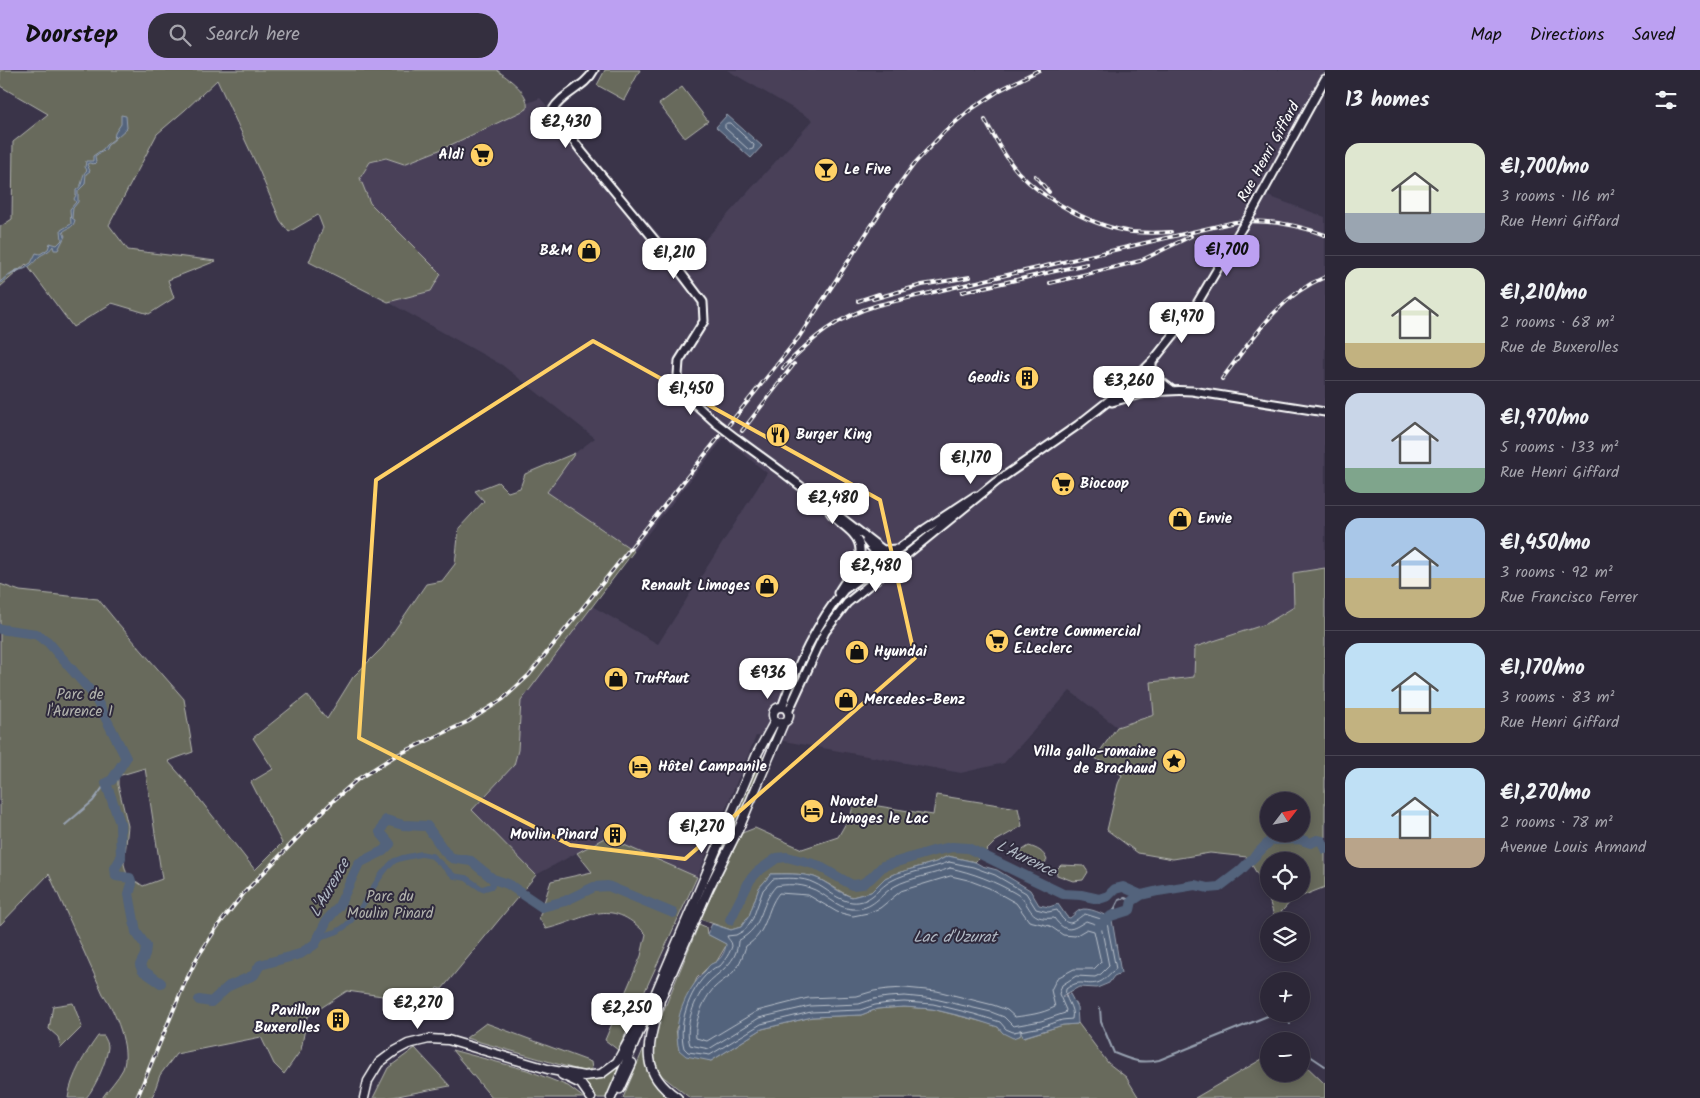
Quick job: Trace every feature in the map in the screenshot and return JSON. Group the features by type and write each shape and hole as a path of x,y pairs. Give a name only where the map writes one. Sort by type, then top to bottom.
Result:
{"main road":[{"path":"611,1098 757,754 779,722 788,719 785,710 776,708 773,716 779,722"},
{"path":"616,1098 710,888 740,826 779,722"},
{"path":"364,1098 368,1081 380,1063 395,1051 408,1044 429,1039 448,1040 551,1070 584,1076 601,1074 617,1062 661,981"},
{"path":"659,1003 649,1040 649,1058 654,1076 660,1084 677,1098"},
{"path":"551,1070 581,1084 592,1098"}],"street":[{"path":"594,70 591,76 558,101 552,110 582,152 672,260 703,302 704,321 679,361 678,375 682,392 716,423 820,500 883,550 899,548"},
{"name":"Rue Henri Giffard","path":"1105,405 1151,364 1177,333 1203,296 1252,212 1325,79"},
{"path":"1146,392 1152,375 1151,364"},
{"path":"1146,392 1142,379 1151,364"},
{"path":"1152,375 1172,390"},
{"path":"834,601 844,590 905,543 1105,405 1146,392 1172,390 1192,391 1325,412"},
{"path":"785,710 825,632 847,603 996,482"},
{"path":"785,710 808,646 838,591 857,564 860,554 860,546 852,533 835,518 820,500"},
{"path":"860,532 883,560 895,565"},
{"path":"895,565 905,543"}],"highlighted area":[{"path":"593,341 880,500 915,658 685,859 570,845 359,738 376,480"}],"shaded area":[{"path":"727,70 1325,70 1257,192 1325,217 1325,568 1293,573 1294,607 1266,624 1195,647 1195,677 1154,715 1117,727 1070,691 1004,763 961,773 756,736 697,877 606,837 536,875 472,810 491,791 518,750 521,701 592,606 658,644 767,473 724,438 634,551 547,492 575,453 595,438 502,365 388,302 431,291 441,274 370,203 360,178 370,162 442,149 527,109 528,103 540,98 684,263 813,120"}],"green space":[{"path":"0,70 497,70 522,92 527,103 527,109 442,149 404,164 386,158 370,162 360,178 370,203 441,274 431,291 388,302 309,262 323,228 318,215 289,232 280,220 217,80 157,134 109,225 128,250 216,261 168,280 174,298 149,314 112,303 73,327 26,264 0,287 0,227 12,219 13,142 48,114 0,86"},
{"path":"605,70 640,70 624,100 597,85"},
{"path":"682,87 708,121 685,138 659,104"},
{"path":"575,453 547,492 634,551 521,701 518,750 514,765 472,810 536,875 442,989 437,988 425,1002 347,991 307,1017 301,1050 284,1074 274,1064 261,1037 176,1054 160,1075 152,1098 102,1098 123,1069 125,1051 123,1041 117,1019 103,994 49,874 0,925 0,584 20,591 98,599 184,699 193,752 168,761 255,870 282,843 251,782 273,769 253,738 307,695 327,719 353,677 383,647 426,584 442,581 455,564 459,528 484,501 475,491 498,482 508,492 520,488 525,474","holes":["145,768 162,879 143,886 127,875 124,864 128,826 118,785 118,776"]},
{"path":"1325,568 1325,887 1310,893 1310,852 1260,852 1260,879 1247,857 1210,853 1173,859 1138,853 1107,830 1122,775 1095,758 1117,727 1154,715 1151,682 1194,677 1195,647 1266,624 1294,607 1293,573"},
{"path":"761,752 765,763 615,1098"},
{"path":"936,795 1018,808 1022,826 996,841 975,862 948,856 936,862 894,874 885,878 871,892 852,897 814,877 798,874 771,874 759,888 749,916 741,927 731,930 700,919 742,833 755,828 802,849 838,837 851,814 854,802 933,815"},
{"path":"606,837 697,877 618,1050 605,1040 641,956 646,934 633,922 621,915 609,913 586,916 546,929 539,918 551,881 592,872 577,853"},
{"path":"1029,846 1044,854 1047,860 1042,867 1022,860 1021,851"},
{"path":"1061,865 1084,866 1088,872 1083,880 1073,881 1057,875 1056,870"},
{"path":"1270,902 1290,902 1281,912 1273,912"},
{"path":"699,924 706,927 707,934 727,944 717,961 697,978 676,1029 679,1050 711,1061 762,1029 812,1017 861,1015 877,1009 889,1008 932,1009 987,1023 998,1027 1003,1033 1020,1029 1024,1037 1063,1025 1078,1023 1108,1063 1126,1077 1139,1098 690,1098 661,1075 652,1054 654,1034"},
{"path":"73,1003 82,1027 61,1048 58,1037 49,1029 53,1006"},
{"path":"486,1023 591,1062 592,1069 582,1071 466,1038"},
{"path":"98,1036 104,1036 108,1047 97,1081 86,1098 68,1098 75,1073"},
{"path":"645,1045 646,1058 675,1098 623,1098"},
{"path":"415,1048 450,1086 387,1098 373,1098 388,1068"},
{"path":"452,1050 527,1070 568,1086 584,1098 492,1098"},
{"path":"627,1052 607,1098 594,1098 577,1078 595,1078 607,1074 617,1066"},
{"path":"1260,1060 1260,1082 1310,1082 1310,1070 1325,1084 1325,1098 1195,1098"}],"water":[{"path":"121,115 126,116 127,128 106,149 95,156 96,162 94,164 87,164 90,171 86,174 85,184 78,191 78,202 73,208 72,218 75,220 74,223 63,232 65,236 58,250 54,250 53,246 28,267 17,270 31,263 36,253 40,254 48,249 50,243 57,245 62,240 61,230 71,224 70,209 76,202 74,199 76,190 81,186 87,170 85,167 86,161 93,161 93,156 114,139 115,133 121,124"},
{"path":"727,115 762,146 751,158 716,127"},
{"path":"15,271 0,284 0,282"},
{"name":"Lac d'Uzurat","path":"948,856 975,862 997,870 1030,890 1039,905 1049,907 1058,904 1067,917 1070,918 1079,911 1087,909 1112,920 1121,973 1114,976 1109,983 1097,988 1079,987 1062,996 1070,994 1077,1007 1077,1024 1063,1025 1023,1037 1020,1029 1021,1035 1013,1038 1003,1033 998,1027 973,1019 932,1009 904,1007 877,1009 861,1015 812,1017 762,1029 711,1061 686,1056 679,1050 677,1028 686,998 709,965 721,958 725,948 726,944 707,934 712,924 731,930 741,927 749,916 759,888 771,874 798,874 814,877 852,897 871,892 885,878 894,874 936,862"}],"waterway":[{"path":"10,275 19,270"},
{"name":"L'Aurence","path":"0,629 36,634 48,642 94,695 126,758 112,780 106,783 120,823 121,858 115,868 116,876 130,878 132,884 129,894 136,932 146,946 145,955 140,965 142,970 161,983"},
{"path":"65,825 93,801 106,783"},
{"name":"L'Aurence","path":"199,1000 211,1002 229,986 254,975 260,965 300,954 315,944 327,920 339,906 359,863 383,851 390,844 380,832 386,820 403,825 427,826 445,852 452,858 471,861 493,879 508,884 542,907 565,901 594,887 608,886 673,913"},
{"name":"L'Aurence","path":"730,920 750,880 757,872 777,858 787,857 817,865 852,885 862,884 883,866 933,851 952,847 968,848 1063,894 1099,899 1108,896 1115,889 1123,887 1141,895 1195,885 1208,888 1219,887 1240,871 1271,840 1299,839 1311,843 1317,840 1322,841 1325,849"},
{"name":"L'Aurence","path":"389,866 394,861 421,854 432,856 454,876 466,878 482,889 492,886 493,879"},
{"name":"L'Aurence","path":"319,937 338,931 352,919 386,869"},
{"path":"1100,925 1111,916 1130,910 1132,901 1141,895"},
{"path":"1111,916 1119,900 1125,898 1132,901"},
{"path":"1100,1008 1101,1022 1114,1053 1141,1061 1159,1060 1270,1015 1282,1016 1290,1024"},
{"path":"1310,1056 1325,1066"}],"railway":[{"path":"137,1098 197,958 217,927 244,893 334,800 358,779 393,757 469,721 503,699 529,675 799,337 890,197 914,164 945,131 970,110 1000,90 1039,70"},
{"path":"985,120 1004,153 1018,172 1055,202 1086,218 1117,229 1132,232 1171,232"},
{"path":"1035,176 1049,192"},
{"path":"783,368 804,347 838,322 878,305 1235,222 1281,223 1325,235"},
{"path":"1050,283 1140,261 1191,236"},
{"path":"962,292 1087,264"},
{"path":"873,299 922,285 970,277"},
{"path":"1222,379 1255,335 1279,308 1308,285 1325,277"},
{"path":"858,301 879,294"},
{"path":"742,431 794,364"}],"place":[{"name":"Aldi","path":"482,155"},
{"name":"Le Five","path":"826,170"},
{"name":"B&M","path":"589,251"},
{"name":"Geodis","path":"1027,378"},
{"name":"Burger King","path":"778,435"},
{"name":"Biocoop","path":"1063,484"},
{"name":"Envie","path":"1180,519"},
{"name":"Renault Limoges","path":"767,586"},
{"name":"Centre Commercial E.Leclerc","path":"997,641"},
{"name":"Hyundai","path":"857,652"},
{"name":"Truffaut","path":"616,679"},
{"name":"Mercedes-Benz","path":"846,700"},
{"name":"Villa gallo-romaine de Brachaud","path":"1174,761"},
{"name":"Hôtel Campanile","path":"640,767"},
{"name":"Novotel Limoges le Lac","path":"812,811"},
{"name":"Movlin Pinard","path":"615,835"},
{"name":"Pavillon Buxerolles","path":"338,1020"}],"park label":[{"name":"Parc de l'Aurence I","path":"80,704"},
{"name":"Parc du Moulin Pinard","path":"390,906"}]}
